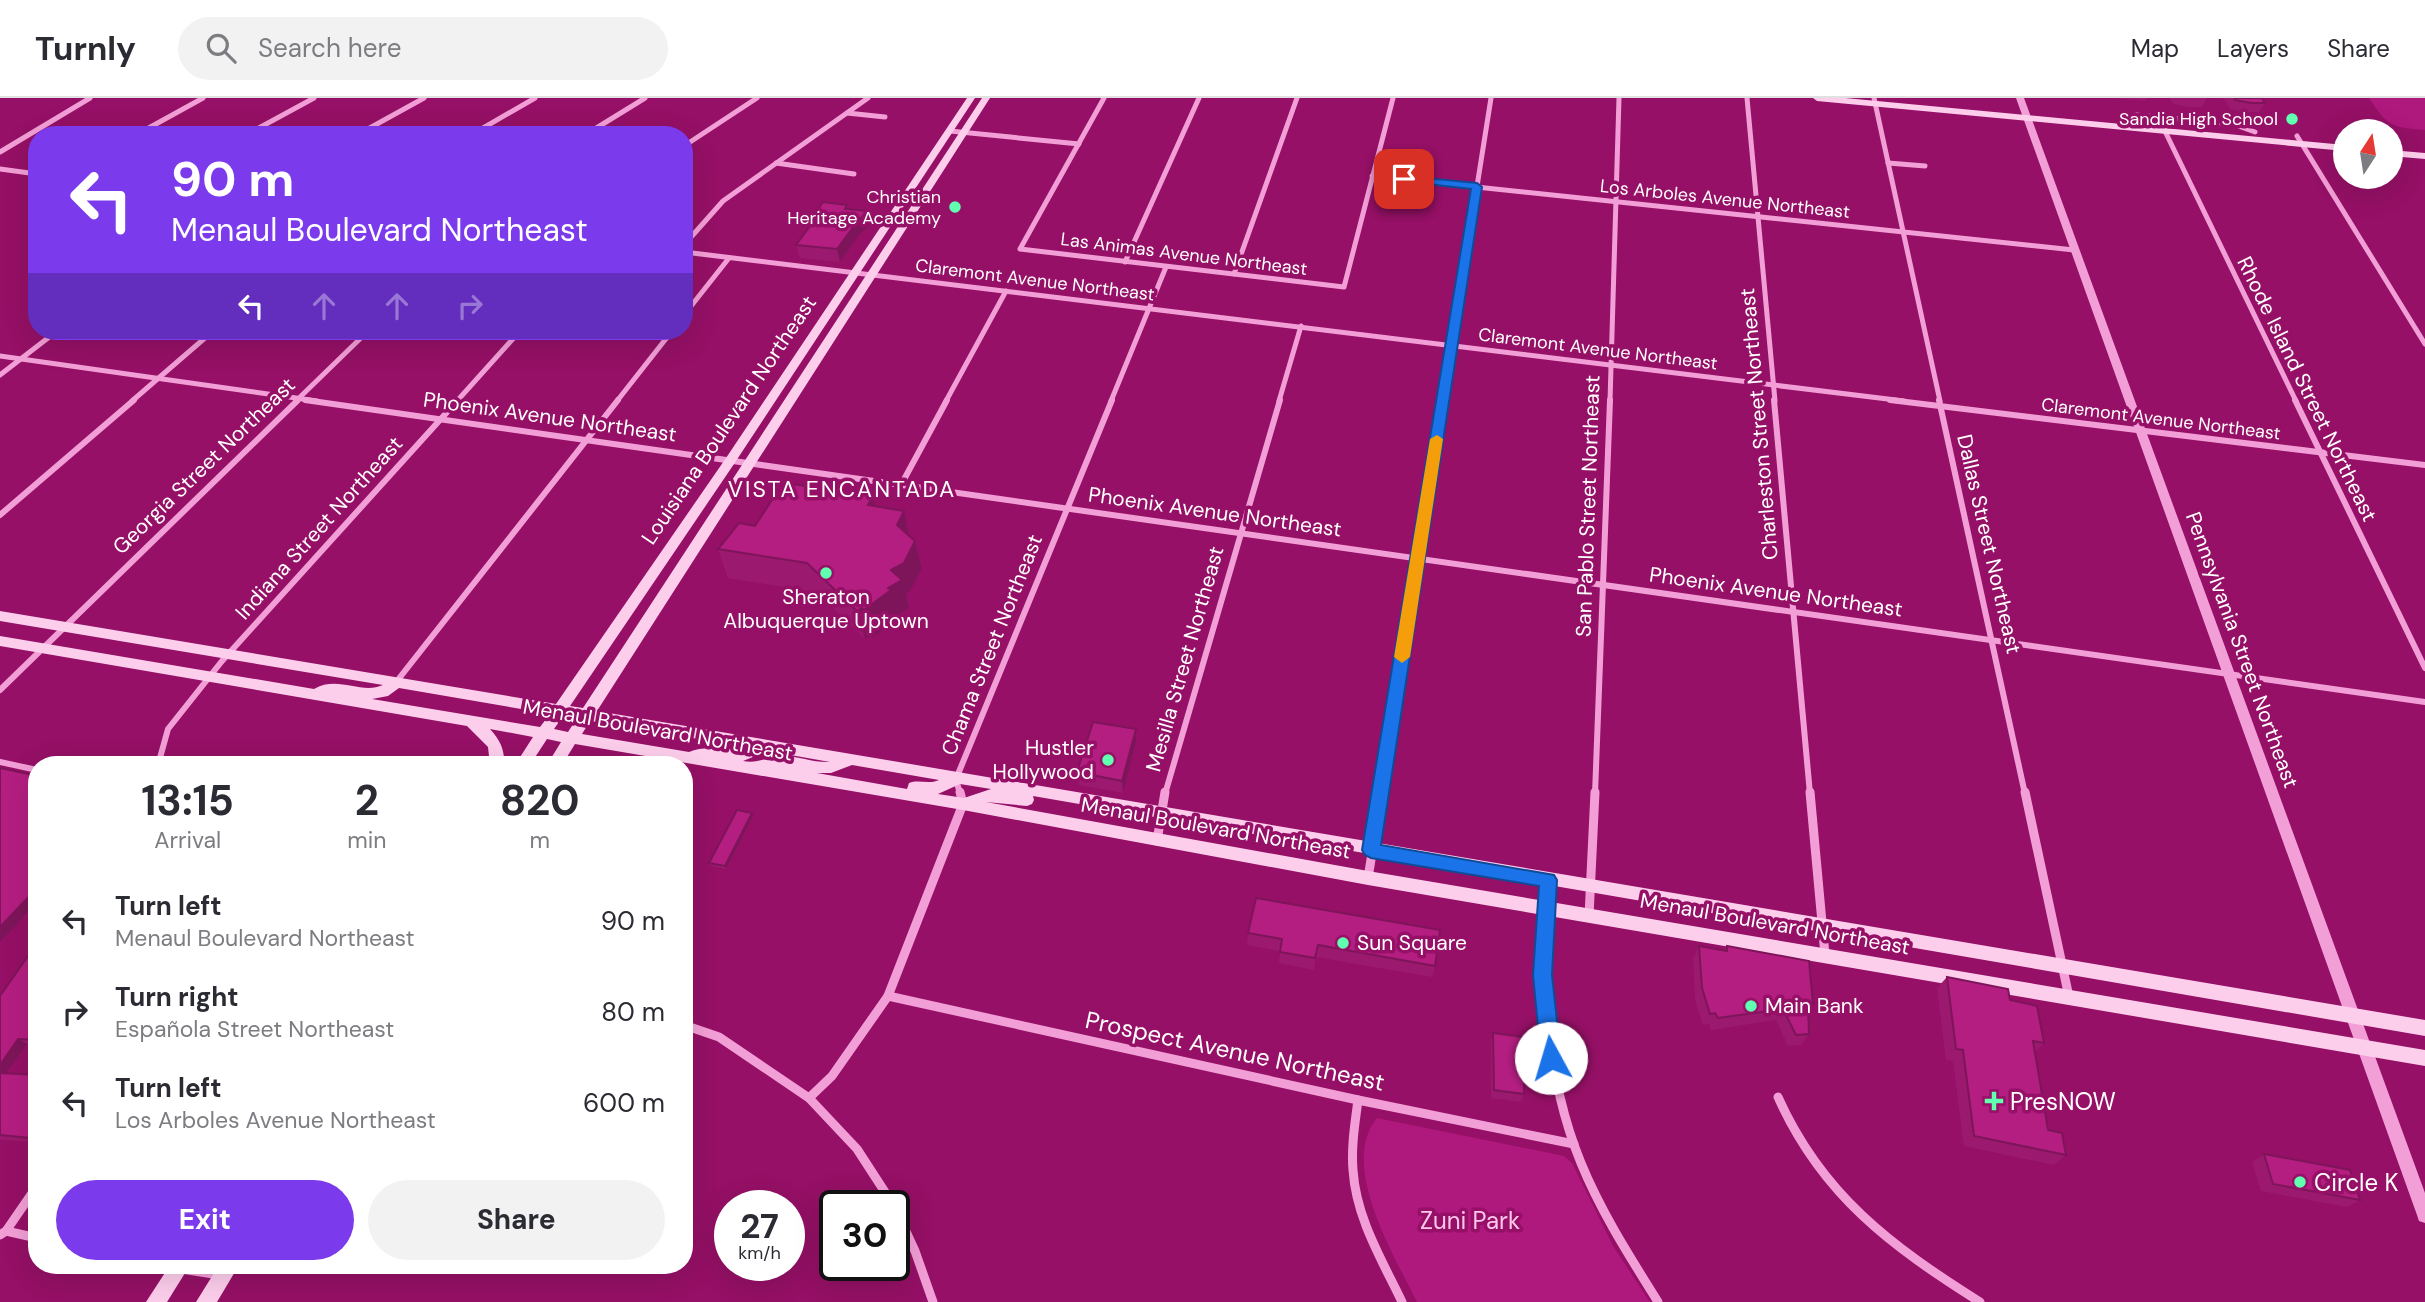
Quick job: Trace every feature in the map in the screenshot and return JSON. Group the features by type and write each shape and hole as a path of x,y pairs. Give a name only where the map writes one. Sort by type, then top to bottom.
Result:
{"main road":[{"name":"Louisiana Boulevard Northeast","path":"528,756 730,461 971,98"},
{"name":"Louisiana Boulevard Northeast","path":"560,756 747,463 986,98"},
{"path":"1817,98 2333,141"},
{"path":"1892,98 2025,114 2124,120 2163,128 2255,132 2333,146"},
{"path":"2403,146 2425,148"},
{"path":"2403,154 2425,156"},
{"name":"Menaul Boulevard Northeast","path":"0,616 586,713 1055,796 2425,1028"},
{"name":"Menaul Boulevard Northeast","path":"0,641 664,756"},
{"path":"308,694 337,688 370,694 381,693 389,690 397,681"},
{"path":"472,722 494,741 498,756"},
{"path":"684,756 715,754 740,757 758,752 765,746"},
{"path":"754,770 770,761 824,768 848,760"},
{"name":"Menaul Boulevard Northeast","path":"693,761 964,804 1368,878 2425,1058"},
{"path":"854,787 891,785 932,790 956,779"},
{"path":"964,804 989,795 1027,800 1055,796"},
{"path":"156,1302 175,1274"},
{"path":"206,1302 224,1274"}],"street":[{"path":"43,126 90,98"},
{"path":"152,126 203,98"},
{"path":"263,126 314,98"},
{"path":"373,126 424,98"},
{"path":"487,126 535,98"},
{"path":"600,126 645,98"},
{"path":"693,140 757,98"},
{"path":"693,235 723,201 868,98"},
{"path":"950,131 1079,144 1104,98"},
{"path":"1125,262 1199,98"},
{"path":"1234,274 1297,98"},
{"path":"1372,176 1393,98"},
{"path":"1368,878 1491,98"},
{"name":"San Pablo Street Northeast","path":"1589,916 1604,586 1619,98"},
{"name":"Charleston Street Northeast","path":"1747,98 1825,956"},
{"name":"Pennsylvania Street Northeast","path":"2020,98 2425,1215"},
{"name":"Dallas Street Northeast","path":"1875,101 2069,998"},
{"path":"847,113 885,117"},
{"path":"2124,120 2136,115 2205,121 2233,124 2255,132"},
{"name":"Rhode Island Street Northeast","path":"2163,128 2425,668"},
{"path":"0,152 28,135"},
{"path":"2300,140 2425,344"},
{"name":"Las Animas Avenue Northeast","path":"1079,144 1020,249 1344,287 1372,176"},
{"path":"775,163 854,174"},
{"path":"1888,163 1925,166"},
{"path":"0,170 28,173"},
{"name":"Los Arboles Avenue Northeast","path":"1372,176 2074,250"},
{"name":"Claremont Avenue Northeast","path":"693,253 2425,465"},
{"path":"693,303 729,257"},
{"name":"Chama Street Northeast","path":"964,804 956,779 1166,267"},
{"path":"901,485 1006,291"},
{"name":"Mesilla Street Northeast","path":"1157,841 1166,788 1301,326"},
{"path":"0,375 45,340"},
{"path":"0,515 203,340"},
{"name":"Georgia Street Northeast","path":"0,690 359,340"},
{"name":"Indiana Street Northeast","path":"160,756 168,729 228,654 512,340"},
{"path":"397,681 665,340"},
{"name":"Phoenix Avenue Northeast","path":"0,356 2425,702"},
{"path":"0,762 28,768"},
{"path":"809,1098 832,1076 888,996 964,804"},
{"path":"1548,880 1543,975 1551,1058 1574,1144 1610,1223 1658,1302"},
{"name":"Prospect Avenue Northeast","path":"888,996 1358,1100 1574,1144"},
{"path":"693,1028 719,1037 809,1098 857,1149 884,1190"},
{"path":"1778,1097 1787,1121 1817,1165 1856,1210 1917,1264 1979,1302"},
{"path":"1358,1100 1353,1146 1354,1180 1361,1212 1398,1301"},
{"path":"28,1198 3,1233 28,1237"},
{"path":"910,1240 933,1302"}],"green space":[{"path":"2369,98 2425,98 2425,130 2403,128 2403,119 2385,119"},
{"name":"Zuni Park","path":"1377,1118 1564,1156 1572,1163 1613,1246 1650,1302 1417,1302 1384,1236 1367,1185 1364,1160 1367,1138"}],"building":[{"path":"2234,98 2262,98 2265,103 2251,103"},
{"path":"823,202 847,205 845,209 868,211 837,249 796,245 813,222 809,222"},
{"path":"792,484 873,496 868,505 904,511 897,525 915,541 904,563 891,570 902,580 888,588 891,590 864,610 862,608 857,611 807,563 718,549 739,523 755,526 777,492 787,493"},
{"name":"Hustler Hollywood","path":"1093,722 1136,729 1122,781 1077,772"},
{"path":"0,768 28,774 28,897 0,927"},
{"path":"737,810 752,813 725,866 709,863"},
{"name":"Sun Square","path":"1256,898 1440,930 1435,966 1318,945 1315,958 1280,952 1282,939 1248,933"},
{"name":"Main Bank","path":"1699,946 1727,951 1727,946 1809,961 1813,1004 1808,1006 1809,1034 1796,1035 1783,1009 1718,1018 1715,1013 1710,1014 1702,988"},
{"path":"28,956 28,1040 18,1039 0,1065 0,996"},
{"name":"PresNOW","path":"1947,977 2008,989 2010,1000 2037,1006 2044,1043 2033,1041 2048,1130 2062,1133 2066,1155 1974,1136 1963,1050 1956,1049"},
{"path":"1493,1033 1523,1037 1524,1094 1494,1090"},
{"path":"0,1073 28,1075 28,1138 0,1135"},
{"path":"2264,1154 2350,1170 2360,1200 2273,1184"}],"slow traffic":[{"path":"1402,657 1437,439"}],"place":[{"name":"Sandia High School","path":"2292,119"},
{"name":"Christian Heritage Academy","path":"955,207"},
{"name":"Sheraton Albuquerque Uptown","path":"826,573"},
{"name":"Hustler Hollywood","path":"1108,760"},
{"name":"Sun Square","path":"1343,943"},
{"name":"Main Bank","path":"1751,1006"},
{"name":"PresNOW","path":"1994,1101"},
{"name":"Circle K","path":"2300,1182"}],"district":[{"name":"VISTA ENCANTADA","path":"842,489"}],"route":[{"path":"1404,179 1477,187 1371,850 1548,880 1543,975 1551,1058"}]}
